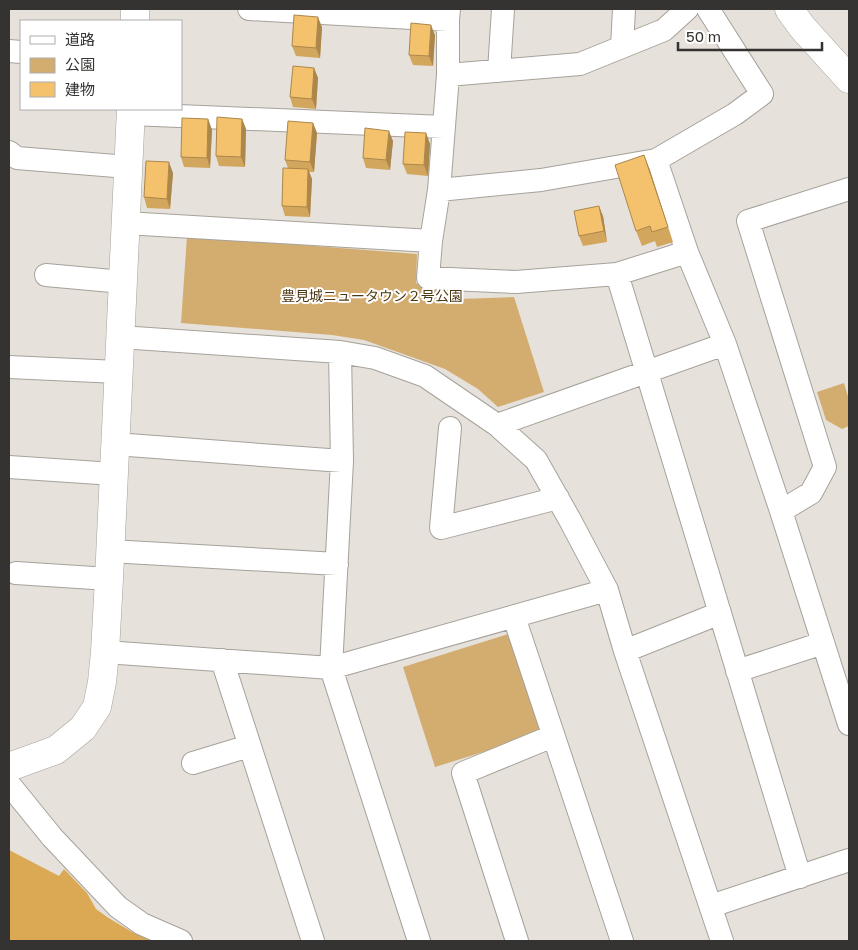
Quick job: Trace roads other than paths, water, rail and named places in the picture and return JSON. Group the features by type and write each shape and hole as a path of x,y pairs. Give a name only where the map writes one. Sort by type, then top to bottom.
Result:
{"street":[{"path":"249,9 448,14 448,75 439,190 430,241 428,278 516,282 617,274 687,252"},
{"path":"499,70 503,9"},
{"path":"622,47 624,9"},
{"path":"448,75 580,64 664,30 687,9"},
{"path":"439,190 542,180 656,160 735,114 762,94 708,9"},
{"path":"789,9 802,27 849,79"},
{"path":"9,767 56,750 83,728 97,707 102,682 109,579 131,111 444,127"},
{"path":"9,152 17,158 128,167"},
{"path":"656,160 687,252 725,344 849,724"},
{"path":"781,511 811,493 825,467 748,221 849,189"},
{"path":"126,223 430,241"},
{"path":"617,274 800,877"},
{"path":"46,275 123,282"},
{"path":"120,338 340,352 375,358 425,376 497,425 536,460 607,590 722,941"},
{"path":"497,425 725,344"},
{"path":"340,352 342,461 331,668 418,941"},
{"path":"9,367 118,372"},
{"path":"450,428 441,528 558,498"},
{"path":"115,444 342,461"},
{"path":"9,467 114,474"},
{"path":"110,551 337,564"},
{"path":"16,573 109,579"},
{"path":"105,652 331,668 607,590"},
{"path":"626,651 720,613"},
{"path":"514,617 622,941"},
{"path":"737,672 823,643"},
{"path":"222,660 312,941"},
{"path":"517,941 463,773 553,736"},
{"path":"193,763 250,746"},
{"path":"9,784 52,836 118,906 142,924 181,941"},
{"path":"711,906 849,860"}],"park label":[{"name":"豊見城ニュータウン２号公園","path":"372,296"}]}
